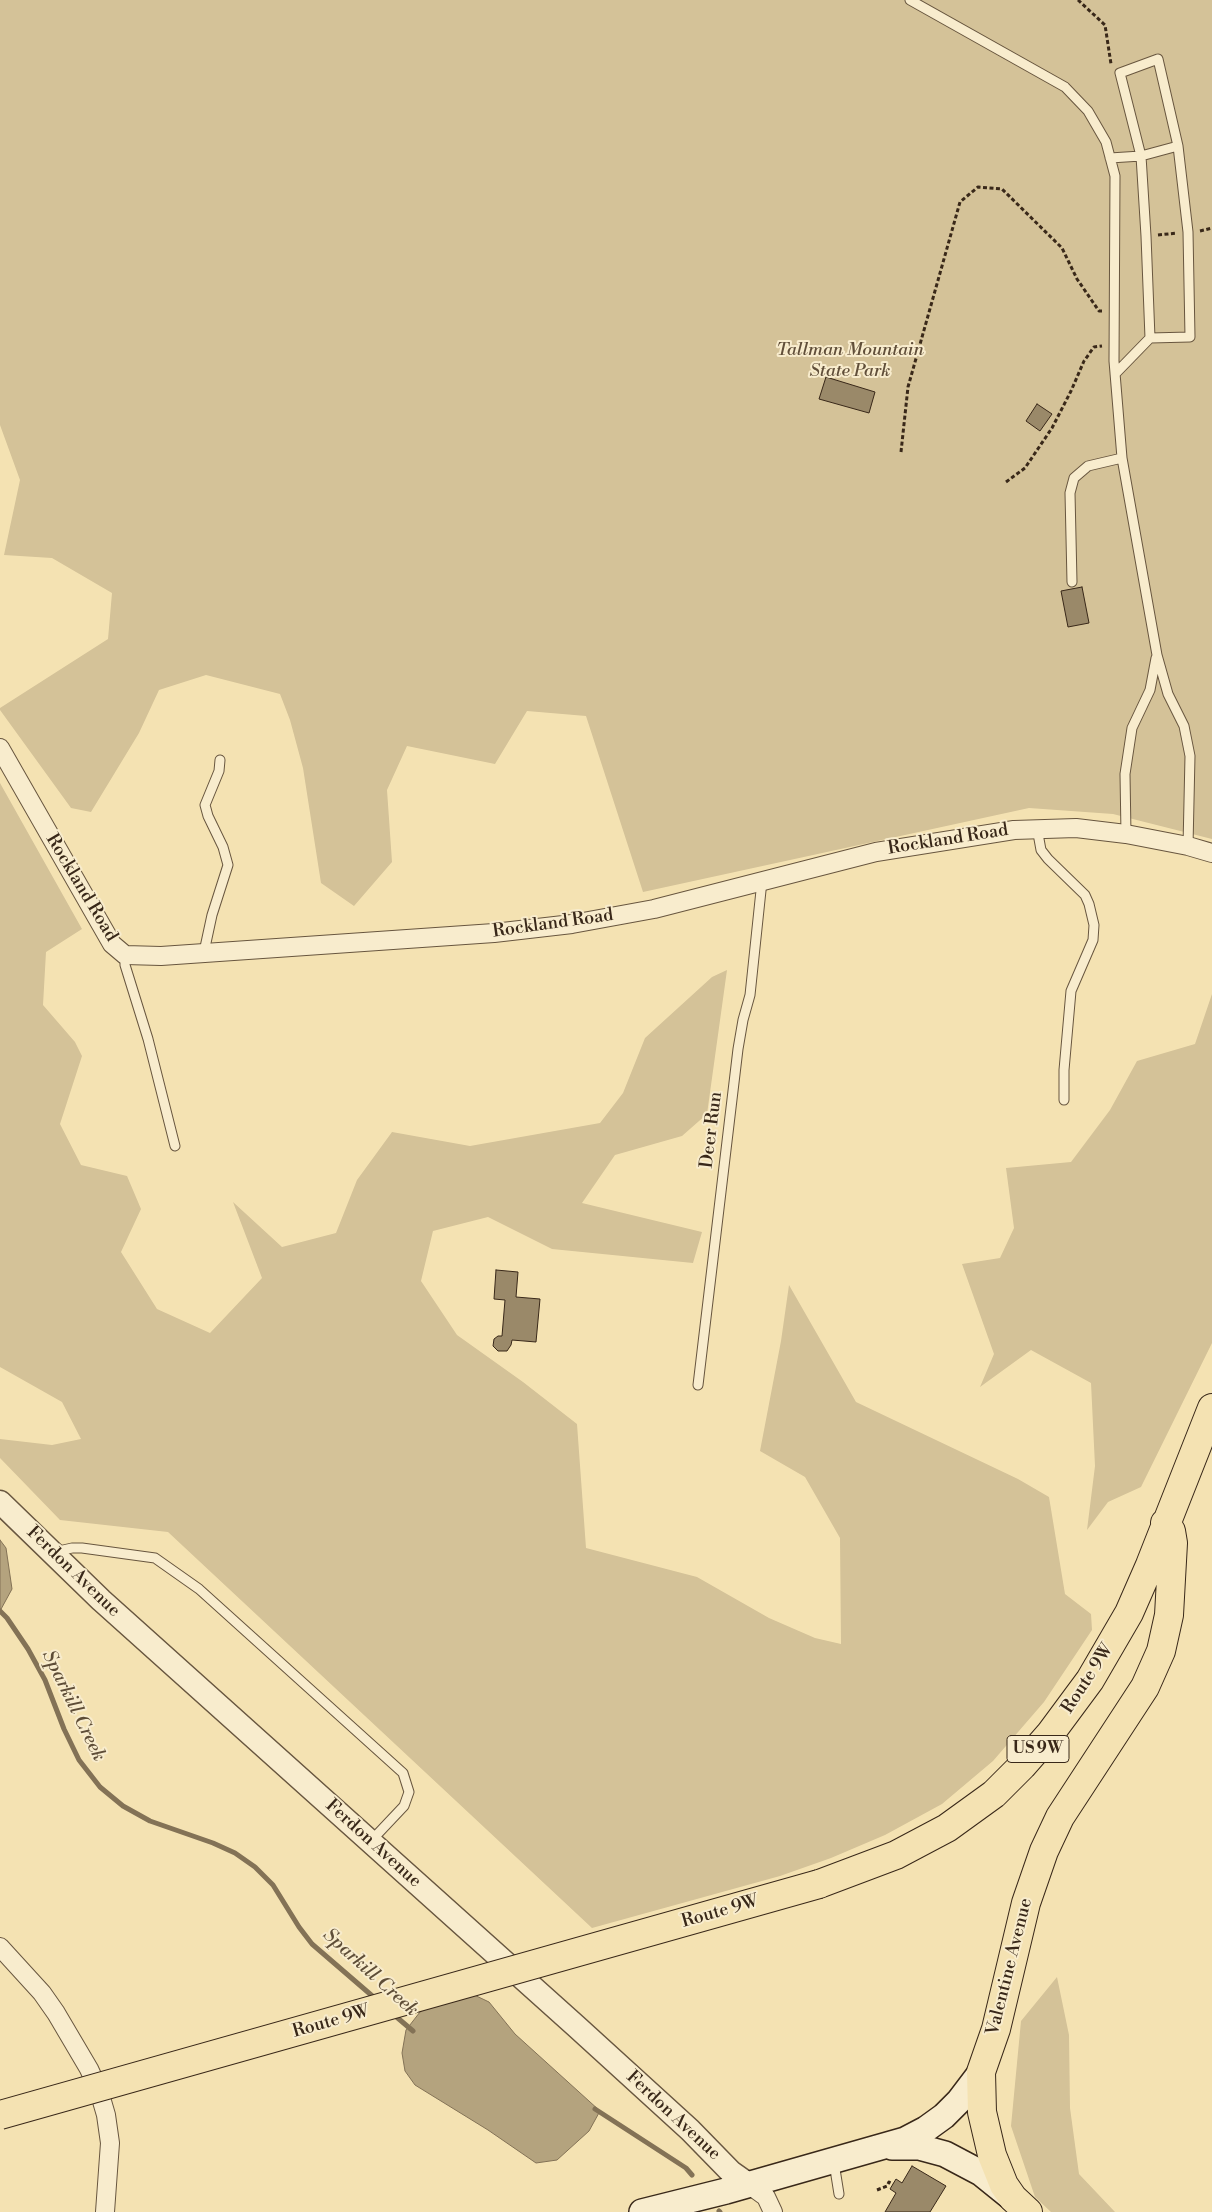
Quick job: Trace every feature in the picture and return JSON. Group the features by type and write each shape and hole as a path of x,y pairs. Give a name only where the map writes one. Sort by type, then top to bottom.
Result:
{"main road":[{"name":"Route 9W","path":"0,2115 818,1884 878,1863 930,1838 979,1806 1022,1766 1064,1716 1106,1654 1129,1613 1150,1565 1165,1523 1206,1441 1212,1408"},
{"name":"Valentine Avenue","path":"642,2212 905,2140 935,2123 959,2101 981,2072 996,2029 1026,1903 1044,1851 1060,1817 1144,1687 1161,1652 1169,1615 1173,1542 1171,1531 1165,1523"},
{"path":"981,2072 982,2112 992,2155 1004,2185 1020,2210"},
{"path":"877,2149 919,2147 945,2154 981,2173 1020,2210"}],"street":[{"name":"Rockland Road","path":"0,748 112,944 125,955 160,956 494,933 572,924 654,909 876,852 1014,830 1076,828 1126,834 1188,846 1212,853"},
{"name":"Ferdon Avenue","path":"0,1502 101,1600 639,2084 737,2178 748,2184"},
{"path":"0,1947 42,1994 56,2013 81,2054 99,2091 106,2115 110,2143 105,2212"},
{"path":"748,2184 766,2197 773,2212"}],"lane":[{"path":"910,0 1065,87 1088,111 1106,142 1115,176 1114,344 1122,458 1156,655 1168,694 1184,726 1190,756 1188,846"},
{"path":"1115,374 1150,338 1190,337 1188,232 1178,146 1158,59 1120,73 1141,156 1150,338"},
{"path":"1110,158 1141,156 1178,146"},
{"path":"1072,582 1070,493 1074,478 1088,466 1122,458"},
{"path":"1126,834 1125,774 1132,728 1150,690 1156,655"},
{"path":"204,952 212,915 228,865 223,847 208,816 205,805 219,771 220,760"},
{"path":"1036,828 1042,850 1048,859 1084,895 1089,904 1094,925 1092,940 1070,991 1064,1070 1064,1100"},
{"name":"Deer Run","path":"698,1385 738,1049 750,995 762,881"},
{"path":"125,955 125,965 148,1039 175,1146"},
{"path":"51,1552 77,1548 155,1558 199,1589 403,1773 409,1792 404,1806 370,1842"},
{"path":"833,2160 839,2194"}],"path":[{"path":"1078,0 1105,25 1112,69"},
{"path":"901,452 908,387 960,202 978,187 1002,189 1062,248 1077,279 1099,311 1115,313"},
{"path":"1146,236 1212,228"},
{"path":"1006,482 1025,468 1052,428 1084,360 1094,346 1114,344"},
{"path":"877,2190 887,2186 889,2182 893,2184"}],"green space":[{"name":"Tallman Mountain State Park","path":"0,0 1212,0 1212,839 1113,814 1029,808 643,892 586,716 527,711 495,764 407,746 387,790 392,862 354,906 321,883 303,768 290,720 280,694 206,675 159,690 139,733 91,812 71,808 0,710 0,708 108,639 112,593 52,558 4,555 20,480 0,425"},
{"path":"0,783 82,929 46,952 43,1005 75,1042 82,1056 60,1124 81,1165 127,1176 141,1209 121,1252 157,1309 210,1333 262,1278 233,1202 282,1247 336,1233 357,1180 392,1132 470,1146 600,1123 623,1093 645,1038 712,977 727,970 707,1114 682,1136 615,1155 582,1203 702,1232 693,1263 552,1249 488,1217 433,1231 421,1281 457,1335 523,1382 577,1424 586,1548 697,1577 769,1618 815,1638 841,1644 840,1538 805,1477 760,1451 781,1341 789,1285 856,1402 1018,1479 1049,1497 1065,1594 1091,1614 1092,1630 1044,1702 993,1761 942,1804 885,1835 831,1858 780,1876 592,1928 168,1532 60,1520 0,1458 0,1439 52,1445 81,1439 62,1402 0,1367"},
{"path":"1212,994 1212,1343 1141,1487 1108,1502 1087,1530 1095,1466 1091,1383 1031,1350 980,1387 994,1354 962,1264 1000,1258 1014,1228 1006,1168 1071,1162 1110,1110 1137,1061 1195,1044"},
{"path":"1057,1977 1069,2035 1070,2108 1079,2174 1115,2212 1051,2212 1035,2197 1011,2126 1021,2021"}],"shaded area":[{"path":"0,1540 6,1548 12,1589 0,1611"},
{"path":"468,1992 489,2002 515,2034 600,2111 589,2131 557,2160 536,2163 488,2130 415,2085 405,2071 402,2053 406,2030 420,2012 440,1998"}],"building":[{"path":"826,377 875,392 869,413 819,399"},
{"path":"1037,404 1052,414 1040,431 1026,421"},
{"path":"1082,587 1089,623 1068,627 1061,591"},
{"path":"496,1270 518,1272 516,1297 540,1299 536,1342 512,1340 507,1351 498,1351 493,1346 494,1339 502,1336 505,1300 494,1299"},
{"path":"912,2166 946,2186 930,2212 885,2212 896,2193 890,2189 896,2179 902,2183"}],"waterway":[{"name":"Sparkill Creek","path":"0,1611 28,1649 45,1680 64,1729 79,1760 100,1787 123,1806 150,1821 213,1843 235,1853 255,1867 273,1885 312,1944 377,2000"},
{"name":"Sparkill Creek","path":"393,2014 413,2031"},
{"name":"Sparkill Creek","path":"595,2109 686,2168 692,2175"}]}
